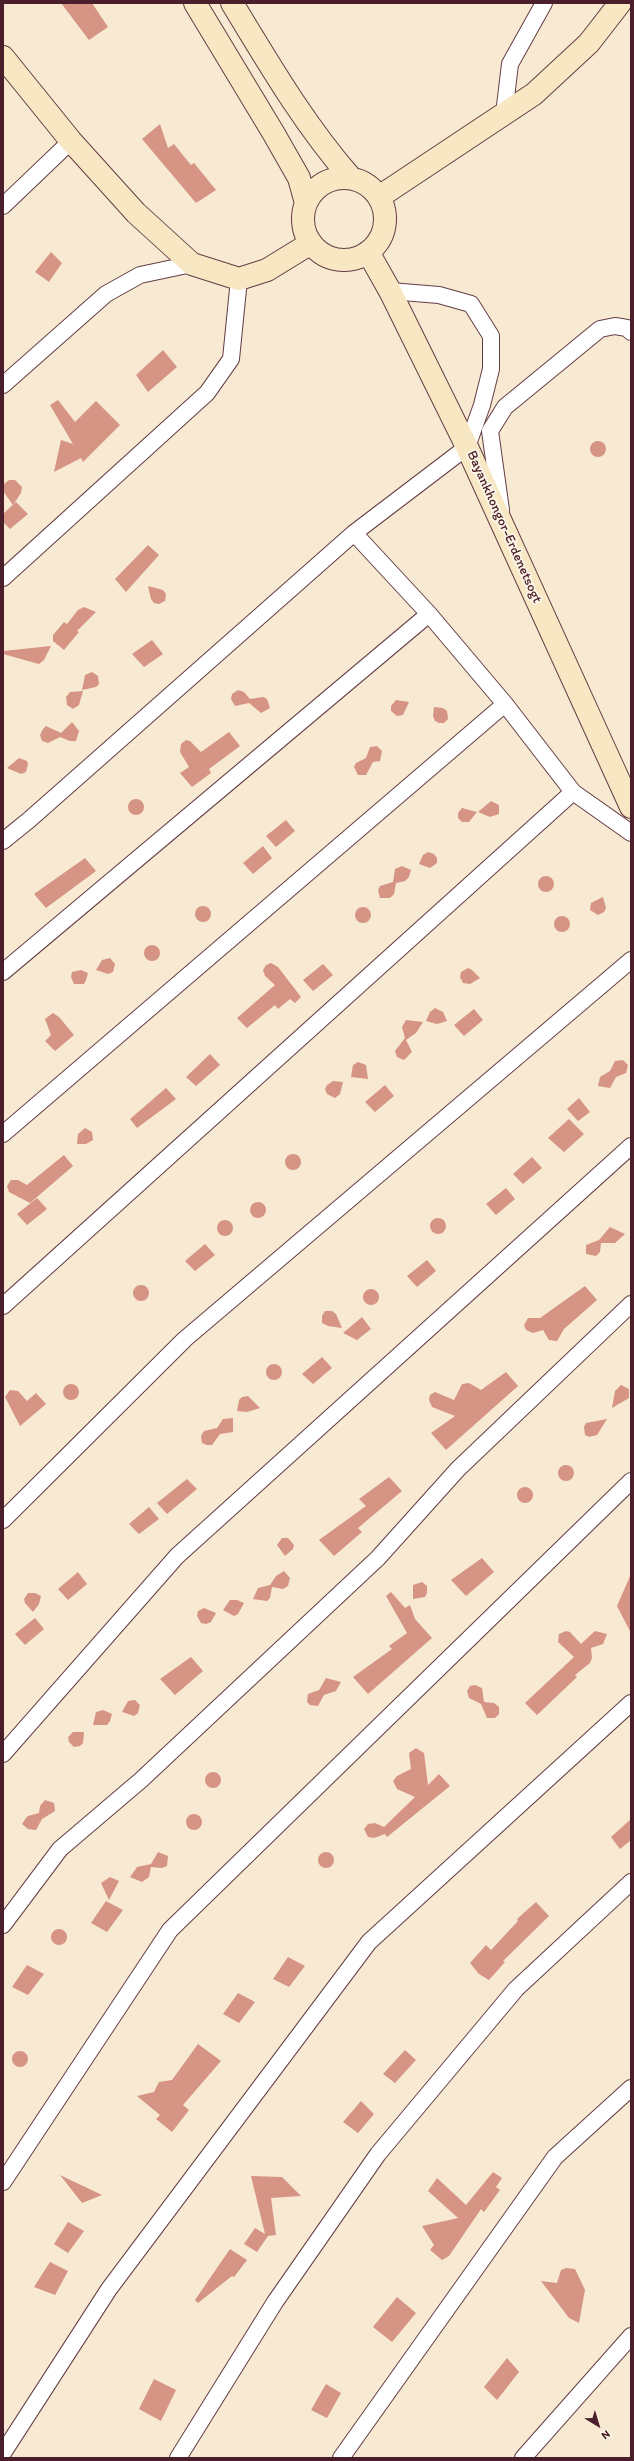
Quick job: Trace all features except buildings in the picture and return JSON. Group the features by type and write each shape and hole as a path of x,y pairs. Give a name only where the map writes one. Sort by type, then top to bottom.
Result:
{"street":[{"path":"195,3 299,178 306,202 304,223 311,242 322,254 337,259 353,259 368,252 378,241 384,227 384,211 379,197 364,183 351,178 337,178 324,183 314,191 306,202"},
{"path":"504,114 510,64 544,3"},
{"path":"379,197 534,94 589,43 620,3"},
{"path":"239,5 296,108 328,153 351,178"},
{"path":"3,57 71,141 136,213 192,264 239,279 268,270 311,242"},
{"path":"3,206 71,141"},
{"name":"Bayankhongor-Erdenetsogt","path":"368,252 390,291 467,447 631,807"},
{"path":"3,385 106,294 140,275 192,264"},
{"path":"3,578 207,393 231,359 239,279"},
{"path":"3,841 29,820 354,533 467,447 482,405 491,369 491,336 471,304 439,295 390,291"},
{"path":"502,524 490,431 505,407 600,329 615,326 627,328 631,332"},
{"path":"354,533 429,614 505,704 573,792 631,833"},
{"path":"3,972 429,614"},
{"path":"3,1134 505,704"},
{"path":"3,1306 573,792"},
{"path":"3,1520 185,1339 631,960"},
{"path":"3,1754 177,1556 631,1146"},
{"path":"3,1925 60,1849 141,1780 378,1558 458,1469 631,1304"},
{"path":"3,2182 170,1930 631,1481"},
{"path":"3,2453 109,2289 369,1942 631,1703"},
{"path":"178,2458 275,2302 378,2154 516,1989 631,1882"},
{"path":"341,2458 555,2157 631,2088"},
{"path":"523,2458 631,2336"}]}
